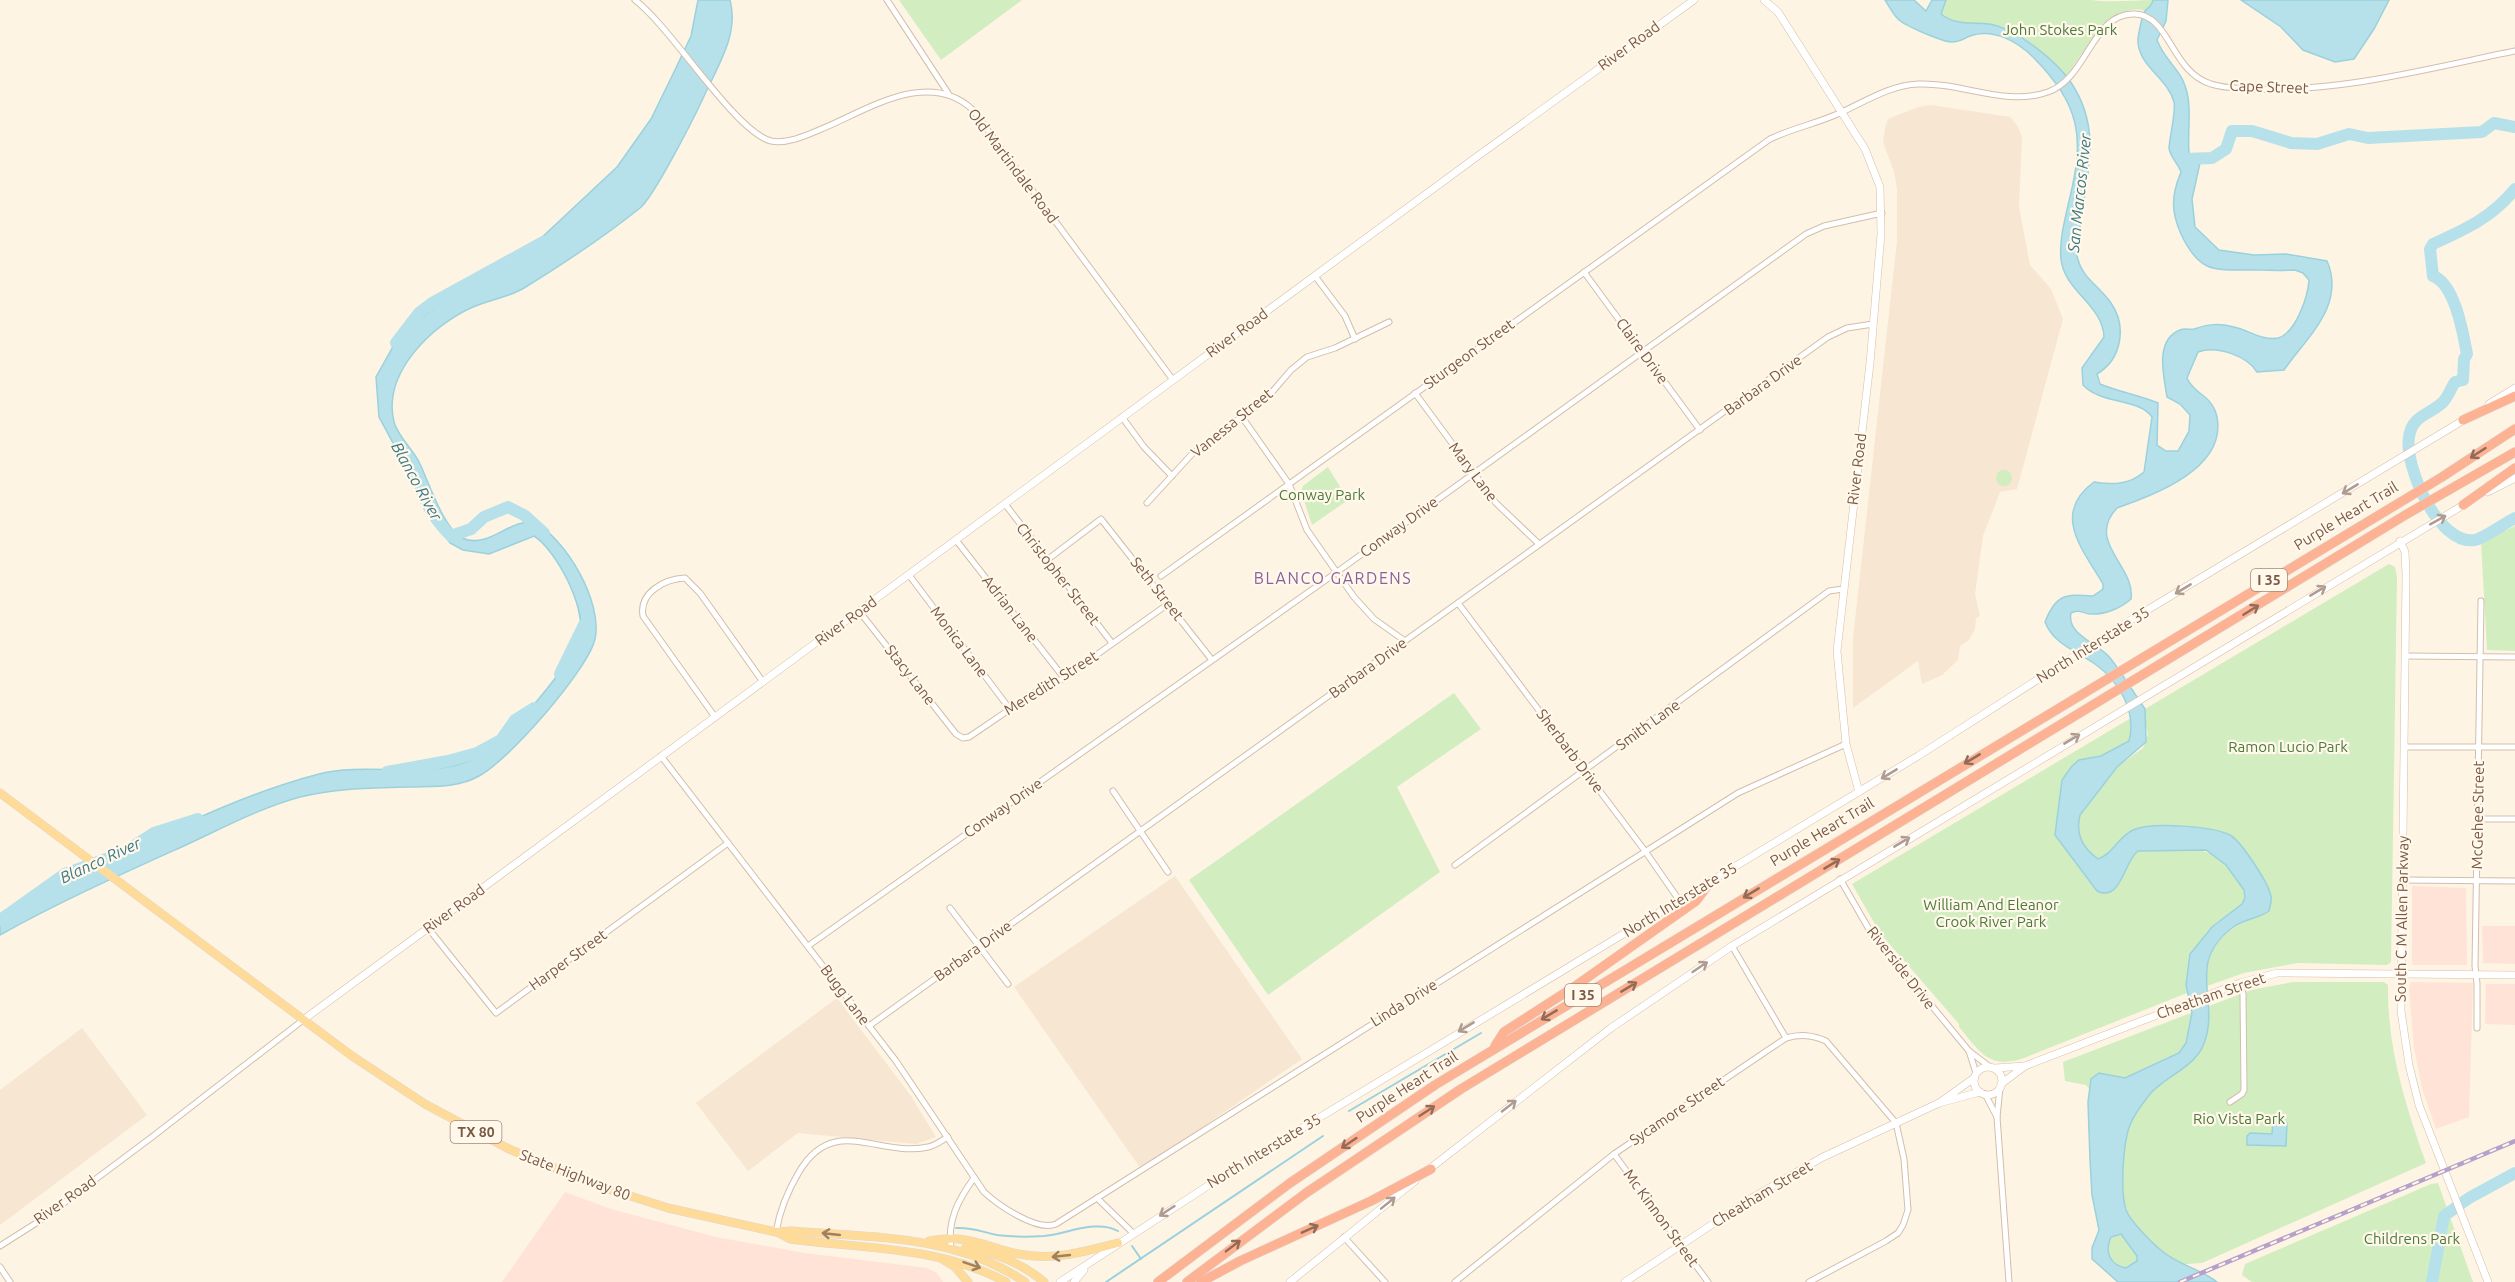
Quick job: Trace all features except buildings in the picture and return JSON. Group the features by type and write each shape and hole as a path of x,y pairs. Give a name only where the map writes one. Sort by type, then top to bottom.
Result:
{"highway":[{"path":"2463,420 2515,396"},
{"name":"Purple Heart Trail","path":"1158,1282 1290,1183 1491,1051 2442,477 2515,429"},
{"name":"Purple Heart Trail","path":"1187,1282 1306,1193 1434,1106 2407,514 2515,452"},
{"path":"2462,506 2515,468"},
{"path":"1491,1051 1504,1032 1574,987 1696,901 1711,881"},
{"path":"1200,1282 1240,1261 1371,1201 1431,1168"}],"main road":[{"name":"State Highway 80","path":"0,793 303,1020 394,1084 509,1149 585,1181 662,1206 776,1232 790,1239 935,1255 980,1268 1006,1282"},
{"name":"State Highway 80","path":"776,1232 792,1231 928,1242 993,1263 1025,1282"},
{"path":"928,1242 949,1238 970,1238 1014,1253 1047,1257 1081,1253 1118,1243"},
{"path":"850,1247 862,1244 933,1250 973,1249 1018,1265 1044,1282"},
{"path":"935,1255 955,1267 968,1282"}],"street":[{"path":"635,0 663,25 718,94 756,135 783,141 802,137 901,95 919,91 948,93"},
{"path":"886,0 908,29 948,93"},
{"name":"River Road","path":"0,1246 41,1220 303,1020 1685,3 1694,0"},
{"name":"River Road","path":"1764,0 1778,12 1842,112 1875,171 1882,213 1873,324 1837,651 1846,744 1859,792"},
{"name":"Cape Street","path":"1779,135 1909,85 1934,85 2015,96 2037,95 2058,88 2071,78 2103,29 2122,15 2142,15 2165,32 2183,67 2211,84 2242,88 2324,88 2515,51"},
{"name":"Old Martindale Road","path":"948,93 959,97 972,109 1173,380"},
{"name":"Sturgeon Street","path":"1161,576 1779,135"},
{"name":"Conway Drive","path":"808,946 1337,572 1806,234 1824,226 1882,213"},
{"name":"Claire Drive","path":"1584,272 1700,430"},
{"path":"1315,276 1345,316 1355,339"},
{"name":"Vanessa Street","path":"1147,502 1205,443 1267,398 1291,370 1307,357 1355,339 1389,322"},
{"name":"Barbara Drive","path":"869,1026 1828,337 1848,328 1873,324"},
{"name":"North Interstate 35","path":"1060,1282 1133,1233 1465,1027 1859,792 2134,618 2515,388"},
{"name":"Mary Lane","path":"1415,393 1511,520 1539,544"},
{"path":"1122,417 1144,447 1172,476"},
{"path":"1242,417 1289,484 1307,530 1337,572 1364,609 1405,641"},
{"path":"1290,1282 1431,1168 1611,1028 1732,946 2400,541 2515,478"},
{"name":"Christopher Street","path":"1005,504 1112,643"},
{"name":"Seth Street","path":"1047,560 1101,519 1212,660"},
{"name":"Adrian Lane","path":"956,540 1064,678"},
{"name":"South C M Allen Parkway","path":"2400,541 2406,557 2401,1011 2411,1074 2426,1125 2467,1222 2488,1282"},
{"name":"Monica Lane","path":"909,575 1009,708"},
{"path":"715,717 643,616 645,599 656,586 675,578 686,578 700,593 763,682"},
{"name":"Smith Lane","path":"1455,865 1829,591 1843,589"},
{"name":"McGehee Street","path":"2477,1028 2476,881 2481,602"},
{"name":"Sherbarb Drive","path":"1458,603 1645,851 1679,900"},
{"name":"Meredith Street","path":"963,738 969,737 1009,708 1064,678 1168,604"},
{"name":"Stacy Lane","path":"860,611 956,734 963,738"},
{"path":"2405,656 2515,657"},
{"name":"Linda Drive","path":"974,1178 994,1202 1044,1227 1056,1224 1738,793 1846,744"},
{"path":"2404,747 2515,747"},
{"name":"Bugg Lane","path":"661,756 869,1026 948,1137 974,1178"},
{"path":"1113,791 1168,872"},
{"path":"2477,819 2515,819"},
{"name":"Harper Street","path":"428,928 496,1013 728,843"},
{"name":"Riverside Drive","path":"1840,879 1870,930 1969,1051 1992,1068"},
{"path":"2402,880 2515,881"},
{"path":"950,908 1008,984"},
{"path":"1732,946 1786,1038 1813,1036 1826,1041 1896,1124 1904,1159 1908,1210 1904,1225 1892,1237 1809,1282"},
{"name":"Cheatham Street","path":"2000,1086 2025,1066 2240,983 2295,972 2515,975"},
{"path":"2230,1102 2244,1090 2240,983"},
{"name":"Sycamore Street","path":"1455,1282 1614,1154 1786,1038"},
{"name":"Riverside Drive","path":"1969,1051 1975,1075"},
{"name":"Cheatham Street","path":"1992,1068 2025,1066"},
{"path":"1997,1118 1983,1093 1975,1086 1975,1075 1982,1068 1992,1068 2001,1075 1997,1118 2009,1282"},
{"name":"Cheatham Street","path":"1939,1103 1941,1099 1964,1087 1975,1075"},
{"path":"1983,1093 1993,1093 2000,1086"},
{"name":"Cheatham Street","path":"1625,1282 1679,1245 1821,1158 1939,1103 1983,1093"},
{"path":"776,1232 781,1207 791,1185 807,1159 823,1145 840,1142 926,1148 948,1137"},
{"name":"Mc Kinnon Street","path":"1614,1154 1708,1282"},
{"path":"951,1248 949,1238 956,1206 974,1178"},
{"path":"1096,1198 1133,1233"},
{"path":"1344,1237 1385,1282"},
{"path":"1074,1282 1089,1263"},
{"path":"0,1267 10,1282"}],"shaded area":[{"path":"1931,105 2010,117 2017,125 2022,137 2019,207 2030,265 2051,289 2063,319 2017,489 2000,492 1983,536 1975,594 1980,616 1976,618 1975,629 1969,640 1960,646 1958,660 1942,675 1922,684 1918,661 1853,708 1853,638 1897,241 1897,189 1894,172 1883,142 1888,119 1918,107"},
{"path":"1175,876 1302,1059 1141,1169 1014,987"},
{"path":"2412,887 2466,888 2467,965 2413,965"},
{"path":"2482,926 2515,926 2515,964 2483,963"},
{"path":"2411,982 2473,983 2469,1117 2436,1129 2422,1088 2414,1048 2409,989"},
{"path":"2486,984 2515,984 2515,1025 2485,1024"},
{"path":"837,998 911,1096 936,1137 916,1144 798,1133 748,1171 696,1103"},
{"path":"82,1028 147,1115 0,1225 0,1090"},
{"path":"565,1192 611,1209 716,1237 805,1253 927,1268 937,1273 943,1282 502,1282"}],"green space":[{"path":"899,0 1022,0 941,60"},
{"name":"John Stokes Park","path":"1946,0 2153,0 2152,6 2145,11 2133,10 2109,22 2088,44 2066,77 2042,52 2013,32 2002,27 1959,22 1941,15"},
{"name":"Conway Park","path":"1328,467 1348,500 1312,525 1301,491 1303,486"},
{"path":"2004,470 2012,478 2004,486 1996,478"},
{"path":"2515,526 2515,651 2487,650 2481,542"},
{"name":"Ramon Lucio Park","path":"2389,564 2395,567 2397,577 2391,962 2387,965 2297,963 2244,973 2207,986 2209,961 2220,941 2238,925 2261,916 2259,872 2235,839 2229,835 2183,828 2113,850 2109,855 2098,859 2084,846 2079,829 2080,815 2117,767 2143,748 2148,734 2144,720 2145,709"},
{"path":"1454,693 1481,729 1397,787 1440,872 1268,995 1189,880"},
{"name":"William And Eleanor Crook River Park","path":"2131,718 2133,727 2129,741 2101,756 2088,758 2062,780 2060,802 2097,891 2127,867 2132,856 2138,851 2183,848 2196,849 2218,859 2240,883 2243,888 2244,902 2216,923 2197,946 2187,974 2187,993 2024,1058 2002,1062 1994,1060 1973,1044 1959,1024 1880,933 1852,884"},
{"name":"Rio Vista Park","path":"2293,982 2384,982 2388,985 2388,1008 2394,1053 2411,1119 2426,1163 2202,1263 2126,1268 2116,1265 2108,1252 2119,1127 2086,1085 2065,1081 2063,1062 2251,990"},
{"name":"Childrens Park","path":"2438,1183 2473,1282 2252,1282 2242,1275 2245,1264"}],"water":[{"path":"698,0 730,0 732,24 730,36 693,119 646,201 598,240 524,288 473,307 442,326 427,338 403,369 392,404 396,428 417,459 443,516 455,533 472,541 481,540 517,524 535,523 559,543 580,574 594,608 595,639 589,653 563,692 508,753 492,767 471,780 445,786 341,790 285,801 116,877 0,935 0,914 157,837 248,797 319,774 359,769 441,768 461,764 480,756 506,735 552,682 575,648 580,635 581,623 574,595 560,566 543,543 534,536 489,554 463,550 450,543 435,521 379,417 376,377 399,336 456,291 522,256 617,167 651,119 674,72 691,36"},
{"name":"San Marcos River","path":"1885,0 1914,0 1926,11 1932,0 1946,0 1941,14 1947,18 1958,22 1989,24 2011,32 2046,56 2072,84 2087,117 2090,150 2077,256 2083,271 2111,303 2116,312 2120,332 2117,351 2112,360 2097,374 2100,384 2158,403 2157,445 2166,451 2178,451 2189,431 2190,415 2180,404 2167,397 2163,360 2164,350 2172,335 2182,329 2218,325 2239,328 2266,338 2278,338 2290,329 2300,313 2309,280 2303,273 2295,270 2212,268 2196,258 2188,248 2174,211 2175,189 2181,172 2169,148 2174,102 2171,93 2147,64 2139,48 2138,38 2143,16 2153,0 2168,0 2166,21 2157,40 2163,53 2182,78 2187,91 2189,153 2200,163 2192,199 2195,227 2219,250 2254,255 2286,254 2327,261 2332,277 2332,292 2321,320 2284,370 2257,372 2246,361 2231,353 2214,350 2198,352 2187,378 2215,409 2217,435 2211,451 2184,477 2149,496 2117,508 2109,520 2106,532 2109,543 2131,587 2131,599 2107,612 2090,614 2078,611 2071,613 2074,627 2085,639 2111,659 2145,709 2146,742 2117,767 2080,815 2079,829 2084,846 2098,859 2108,853 2128,833 2142,828 2182,826 2221,832 2235,839 2248,854 2266,883 2271,897 2269,911 2236,925 2218,942 2210,956 2207,970 2209,1014 2208,1030 2203,1046 2193,1060 2150,1094 2132,1121 2126,1143 2123,1191 2128,1215 2168,1256 2217,1282 2118,1282 2092,1259 2092,1248 2099,1230 2092,1195 2088,1102 2091,1079 2099,1073 2125,1078 2179,1053 2186,1043 2192,1013 2186,985 2190,954 2212,927 2242,904 2245,898 2244,890 2226,865 2206,850 2138,851 2112,891 2105,893 2097,891 2055,835 2062,780 2072,766 2079,760 2101,756 2129,741 2131,730 2128,708 2112,679 2095,664 2060,642 2045,622 2053,606 2063,598 2075,595 2093,596 2103,589 2103,584 2087,559 2075,533 2074,507 2081,494 2094,482 2120,483 2144,472 2152,417 2138,407 2100,396 2083,385 2082,368 2104,337 2097,316 2069,280 2061,259 2064,223 2077,158 2077,140 2070,107 2061,91 2033,57 2006,38 1981,34 1954,42 1939,39 1902,22 1894,15","holes":["2121,1234 2137,1256 2137,1261 2126,1268 2116,1264 2108,1253 2111,1237"]},
{"path":"2241,0 2389,0 2374,29 2354,59 2335,62 2303,50 2281,27"},
{"path":"2273,1122 2287,1123 2286,1146 2247,1145 2247,1136 2250,1133 2272,1134"}],"waterway":[{"path":"2184,159 2212,158 2226,149 2232,131 2252,131 2291,143 2317,144 2349,134 2368,138 2482,132 2494,123 2515,127"},
{"path":"2515,189 2497,208 2467,228 2433,244 2430,249 2433,276 2447,289 2457,310 2467,354 2464,359 2463,380 2455,382 2443,402 2414,424 2409,437 2412,466 2418,483 2426,501 2448,530 2461,538 2475,540 2515,518"},
{"name":"Blanco River","path":"396,343 419,313 432,303 543,242"},
{"name":"Blanco River","path":"421,489 433,514 451,536 471,529 484,517 508,507 524,515 544,533"},
{"name":"Blanco River","path":"560,674 584,625"},
{"name":"Blanco River","path":"387,772 448,761 477,753 501,740 515,720 534,708"},
{"name":"Blanco River","path":"0,920 65,874 123,853 154,833 198,819"},
{"path":"1349,1111 1481,1033"},
{"path":"1106,1282 1323,1136"},
{"path":"2432,1282 2444,1216 2469,1198 2515,1173"},
{"path":"956,1228 1020,1237 1044,1236 1101,1226 1118,1231"},
{"path":"1132,1246 1141,1259"}],"railway":[{"path":"2180,1282 2515,1141"}],"district":[{"name":"BLANCO GARDENS","path":"1333,578"}]}
